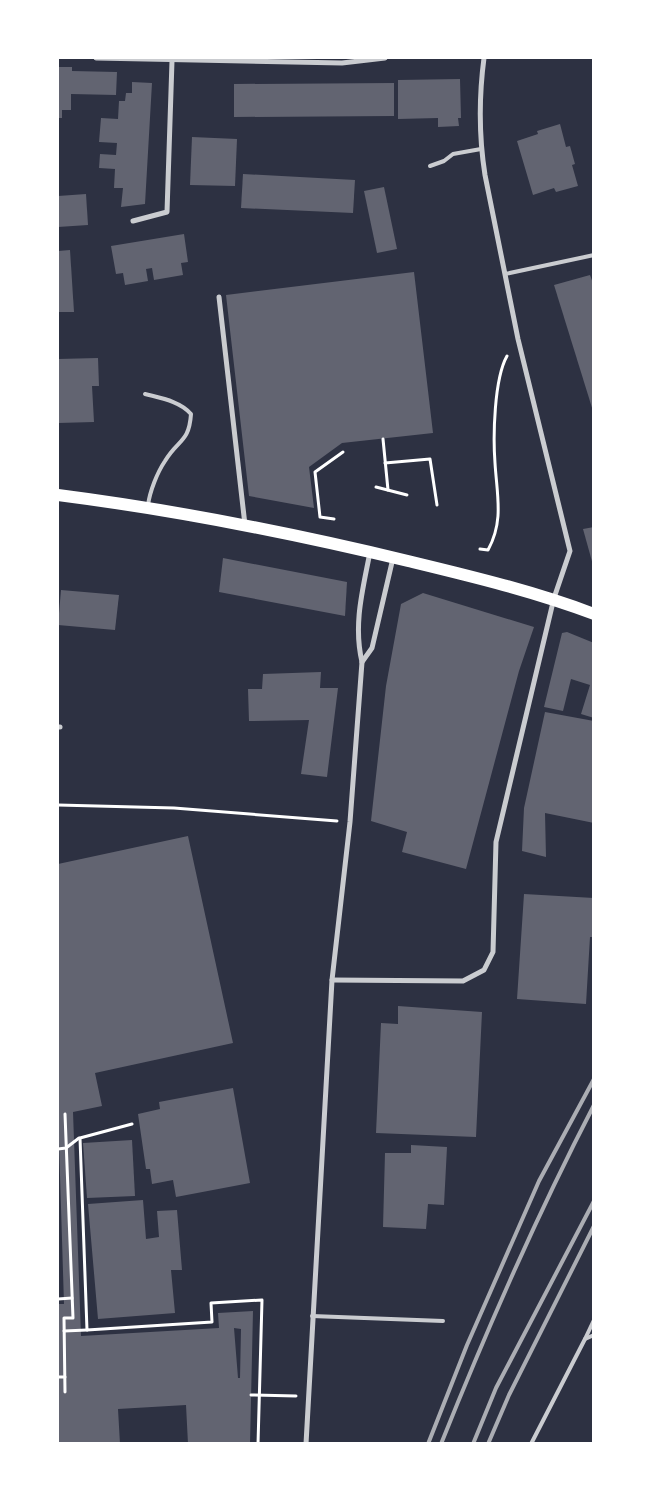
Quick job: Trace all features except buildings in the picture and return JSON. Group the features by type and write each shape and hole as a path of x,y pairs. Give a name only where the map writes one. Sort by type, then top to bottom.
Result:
{"main road":[{"path":"58,495 148,508 393,557 554,598 594,614"}],"street":[{"path":"96,58 172,61 342,62 385,58"},
{"path":"332,980 463,981 484,970 493,952 496,842 554,598 570,551 518,339 481,149 481,79 484,58"},
{"path":"133,221 167,212 172,61"},
{"path":"219,297 245,526"},
{"path":"306,1444 332,980 350,822 362,662 358,646 358,614 370,552"},
{"path":"362,662 372,648 393,557"}],"lane":[{"path":"430,166 444,161 453,154 481,149"},
{"path":"505,274 594,255"},
{"path":"145,394 173,402 191,414 187,436 164,462 150,496 148,508"},
{"path":"312,1316 443,1321"},
{"path":"531,1444 594,1320"},
{"path":"585,1339 594,1335"}],"path":[{"path":"480,549 488,550 496,535 499,509 494,454 498,378 503,363 518,339"},
{"path":"383,439 388,490"},
{"path":"334,519 320,516 315,472 342,452"},
{"path":"385,463 430,459 437,505"},
{"path":"376,487 407,495"},
{"path":"58,804 174,808 350,822"},
{"path":"65,1114 73,1318 64,1318 65,1392"},
{"path":"58,1149 66,1148 80,1138 132,1124"},
{"path":"80,1138 87,1330"},
{"path":"58,1298 72,1298"},
{"path":"64,1331 212,1322 211,1303 262,1300 258,1444"},
{"path":"58,1377 65,1377"},
{"path":"251,1395 308,1396"}],"railway":[{"path":"428,1444 467,1345 539,1181 594,1079"},
{"path":"441,1444 513,1273 594,1105"},
{"path":"473,1444 496,1388 594,1201"},
{"path":"488,1444 509,1395 594,1226"}]}
